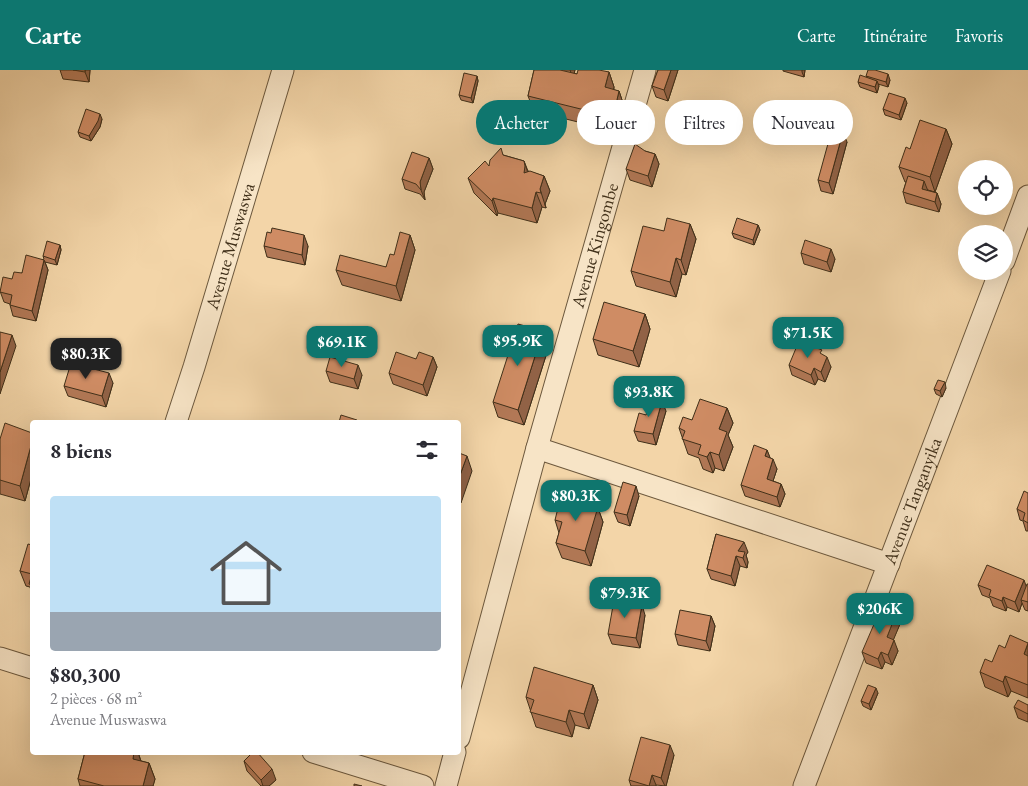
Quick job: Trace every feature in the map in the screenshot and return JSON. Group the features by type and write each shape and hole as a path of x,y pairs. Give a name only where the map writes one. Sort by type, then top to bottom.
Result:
{"street":[{"name":"Avenue Muswaswa","path":"177,420 283,70"},
{"name":"Avenue Kingombe","path":"461,731 537,448 645,70"},
{"path":"1013,236 1028,196"},
{"name":"Avenue Tanganyika","path":"804,786 997,280"},
{"path":"537,448 889,564"},
{"path":"0,658 30,667"},
{"path":"323,755 423,786"},
{"path":"446,786 454,755"}],"building":[{"path":"534,70 560,70 577,74 578,70 609,72 605,87 619,91 617,100 577,100 577,108 567,106 567,100 544,100 528,96"},
{"path":"658,70 671,70 664,90 652,86"},
{"path":"868,70 888,74 886,82 866,76"},
{"path":"464,73 477,76 471,98 459,95"},
{"path":"860,75 877,81 875,87 858,82"},
{"path":"889,93 905,98 899,115 883,109"},
{"path":"86,109 100,114 89,136 78,132"},
{"path":"920,120 946,129 930,177 899,167 906,147 910,149"},
{"path":"635,145 655,154 648,176 626,169"},
{"path":"828,145 839,145 829,183 818,180"},
{"path":"501,148 503,155 524,161 524,173 530,171 544,176 540,189 541,193 536,192 532,208 493,198 492,201 468,178 485,161 489,166 490,160"},
{"path":"412,152 429,158 420,182 421,190 416,184 402,179"},
{"path":"908,176 924,181 922,189 937,193 935,202 903,192"},
{"path":"667,218 690,224 681,260 676,258 670,282 631,271 643,226 664,231"},
{"path":"737,218 758,225 753,240 732,233"},
{"path":"272,228 304,235 302,255 264,246 267,232 271,233"},
{"path":"400,232 410,235 396,286 336,270 340,255 386,267 390,254 394,255"},
{"path":"805,240 831,249 827,262 801,253"},
{"path":"47,241 60,245 55,260 43,256"},
{"path":"26,255 44,260 32,311 10,305 12,295 0,292 3,277 12,279 14,272 22,273"},
{"path":"604,302 645,314 633,351 593,339"},
{"path":"518,324 543,331 518,410 493,402"},
{"path":"0,332 12,335 0,372"},
{"path":"799,341 822,350 820,353 827,357 821,372 814,368 811,375 789,365"},
{"path":"396,352 416,359 419,352 433,357 423,385 389,373"},
{"path":"330,357 358,365 354,379 326,371"},
{"path":"71,363 109,373 102,396 64,386"},
{"path":"938,380 945,382 940,391 934,389"},
{"path":"651,398 662,401 653,434 634,431 639,413 646,415"},
{"path":"700,399 727,408 719,429 727,432 719,455 710,452 707,457 698,454 701,445 682,439 685,431 679,428 683,417 692,420"},
{"path":"341,415 357,420 340,420"},
{"path":"5,423 30,432 30,449 20,486 0,480 0,439"},
{"path":"754,445 767,450 765,456 773,459 767,479 781,484 777,497 741,485"},
{"path":"461,454 467,456 461,472"},
{"path":"623,482 636,486 627,515 614,512"},
{"path":"1024,491 1028,493 1028,523 1023,520 1025,513 1017,509"},
{"path":"579,493 594,497 591,505 598,507 585,551 556,543 562,522 555,520 560,500 576,505"},
{"path":"716,534 744,542 738,551 745,552 743,558 736,556 731,576 707,569"},
{"path":"28,544 30,544 30,574 20,571"},
{"path":"987,565 1024,580 1015,602 1003,597 1002,601 989,596 991,590 978,585"},
{"path":"1028,584 1028,602 1021,600"},
{"path":"614,600 642,605 636,638 608,634"},
{"path":"881,608 896,614 887,637 894,640 888,655 881,652 878,659 862,652"},
{"path":"680,610 711,616 706,641 675,634"},
{"path":"1010,635 1028,643 1024,654 1028,656 1028,685 1005,676 1003,682 980,672 985,659 992,662 999,645 1005,648"},
{"path":"534,667 593,685 584,714 569,710 566,722 530,712 534,700 526,697"},
{"path":"868,685 876,688 869,704 861,701"},
{"path":"1018,700 1028,705 1028,714 1014,707"},
{"path":"641,737 670,745 661,778 652,775 649,786 629,780"},
{"path":"84,755 134,755 133,759 149,763 143,786 104,786 78,779"},
{"path":"250,755 260,755 272,769 261,780 244,761"}]}
